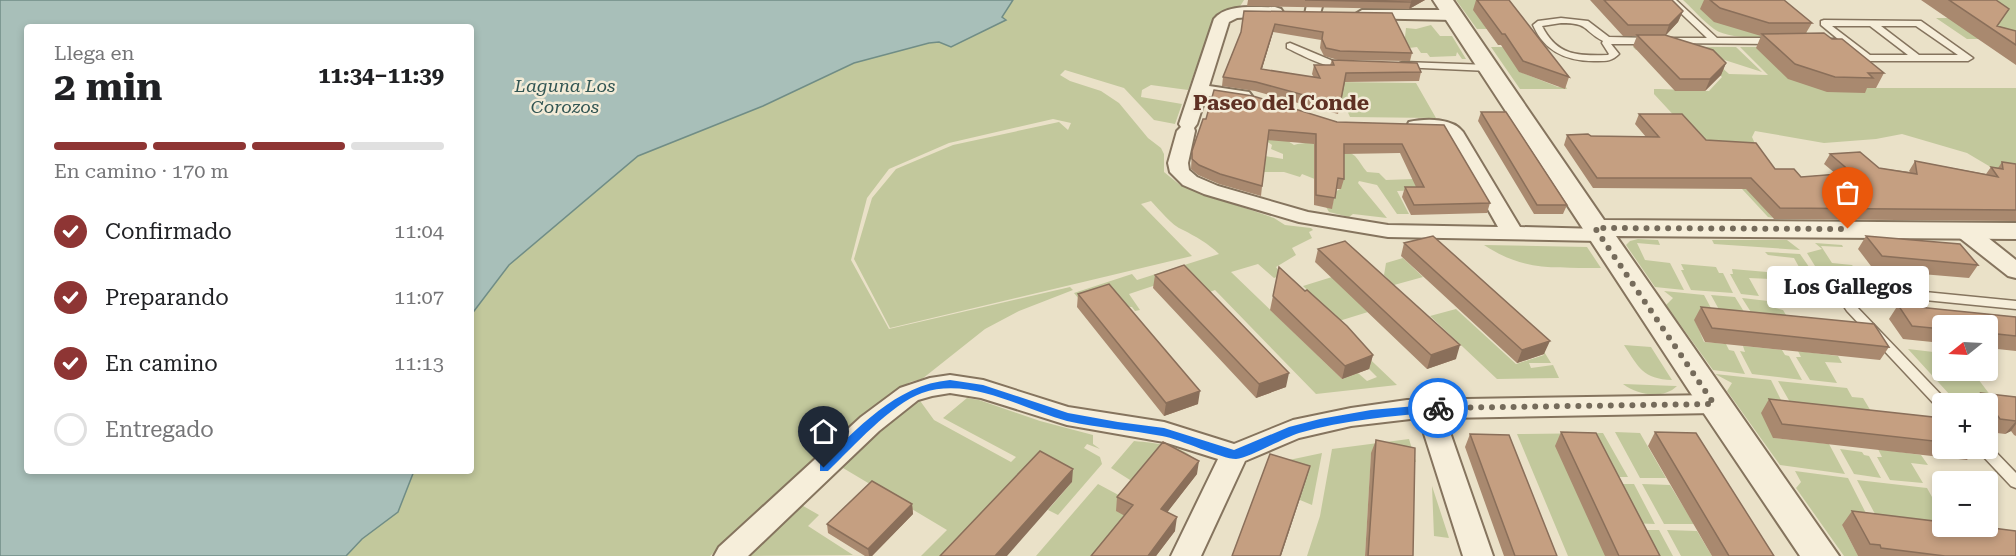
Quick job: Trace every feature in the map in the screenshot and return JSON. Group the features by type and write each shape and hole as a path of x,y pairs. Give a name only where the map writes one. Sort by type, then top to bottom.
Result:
{"street":[{"path":"1380,0 1388,15"},
{"path":"1820,556 1714,404 1597,231 1448,8 1388,15 1339,14 1315,7 1248,12 1227,15 1220,26 1187,128 1178,163 1180,171 1190,181 1221,193 1306,218 1388,231 1513,234 1597,231 1973,238 2016,231"},
{"path":"1200,90 1264,101"},
{"path":"1402,126 1448,127 1454,132 1513,234"},
{"path":"1973,238 2016,271"},
{"path":"1973,238 1990,262 2016,280"},
{"path":"729,556 870,424 909,394 930,387 950,384 983,389 1067,417 1164,432 1235,454"},
{"path":"1186,556 1235,454 1279,435 1314,425 1371,414 1429,408 1714,404"},
{"path":"1429,408 1478,556"}],"lane":[{"path":"1671,0 1715,41"},
{"path":"1607,41 1614,54 1610,58 1564,56 1539,31 1538,25 1543,21 1583,22 1607,41 1781,41"},
{"path":"1824,23 1918,23 1968,58 1868,58 1847,42 1824,23"},
{"path":"1872,23 1917,58"},
{"path":"1824,41 1847,42"},
{"path":"1290,46 1331,64 1356,65"},
{"path":"1396,65 1489,68"},
{"path":"1932,393 1851,308 1847,302 1848,294 1864,290 2016,305"},
{"path":"1994,459 2016,482"}],"green space":[{"path":"1013,0 1244,0 1239,8 1225,10 1215,16 1188,90 1151,85 1142,90 1141,97 1182,104 1175,124 1154,120 1124,88 1065,70 1060,75 1070,81 1101,91 1119,103 1148,138 1161,148 1164,154 1164,172 1180,185 1274,218 1285,225 1311,228 1313,230 1309,232 1312,238 1292,248 1296,255 1276,267 1282,275 1274,278 1258,264 1231,272 1342,379 1358,373 1367,381 1377,377 1356,356 1355,345 1397,385 1316,394 1215,290 1207,293 1189,274 1129,294 1140,310 1135,311 1132,307 1084,305 1074,293 1132,274 1137,280 1219,254 1202,240 1174,225 1151,201 1141,204 1192,256 890,328 854,259 872,198 896,169 953,145 1059,122 1068,130 1071,123 1053,119 949,143 889,169 867,198 851,260 889,329 1070,287 1073,290 1019,311 985,329 922,379 910,382 855,420 710,556 346,556 362,539 398,512 413,474 474,474 474,311 509,265 638,156 763,106 854,63 939,42 1006,20 1001,17"},
{"path":"1456,0 1488,0 1487,29 1477,29"},
{"path":"1683,0 1712,0 1788,17 1811,36 1747,37 1723,33 1710,26"},
{"path":"1944,0 2016,0 2016,39 1967,39 1936,18 1969,18"},
{"path":"1431,25 1440,36 1452,36 1466,59 1462,59 1457,52 1456,56 1430,57 1427,53 1421,53 1417,47 1409,48 1390,35 1405,37 1406,28 1416,29"},
{"path":"1491,47 1503,47 1520,72 1567,89 1520,89"},
{"path":"1633,47 1678,47 1710,57 1729,74 1768,75 1740,47 1824,47 1860,88 2016,88 2016,174 1994,169 1967,153 1902,134 1876,139 1824,143 1755,131 1752,137 1756,146 1762,205 1773,218 1768,217 1654,94 1654,89 1709,91 1722,77 1702,61 1682,53 1636,50"},
{"path":"1684,47 1736,47 1762,72"},
{"path":"1334,82 1416,83 1436,118 1350,117"},
{"path":"1261,137 1288,141 1294,145 1317,143 1334,146 1355,156 1367,172 1379,173 1386,180 1414,179 1420,190 1397,191 1409,214 1397,214 1377,185 1359,181 1358,183 1387,218 1353,214 1349,217 1329,212 1326,207 1332,208 1335,192 1340,189 1302,174 1300,177 1284,172 1263,172 1265,156 1283,159 1283,154 1271,149 1272,145"},
{"path":"1638,239 1658,240 1660,245 1637,243 1645,260 1670,263 1684,290 1655,287 1626,245"},
{"path":"1712,240 1787,240 1800,250 1714,244"},
{"path":"1815,243 1842,245 1843,247 1821,246 1832,263 1852,265 1856,270 1815,266 1807,253 1822,249"},
{"path":"1484,245 1587,247 1601,268 1527,264 1499,254"},
{"path":"1765,252 1800,254 1821,284 1787,281 1784,274 1804,276 1794,258 1768,255"},
{"path":"1403,258 1423,277 1394,285 1384,275 1386,263"},
{"path":"1681,264 1716,267 1719,273 1723,273 1733,293 1691,290 1681,270 1684,270"},
{"path":"1732,269 1767,272 1771,279 1749,278 1759,296 1741,294 1730,274 1733,274"},
{"path":"1332,277 1368,312 1339,321 1303,286"},
{"path":"1664,291 1704,295 1719,323 1695,320 1704,342 1726,344 1729,350 1734,351 1745,374 1713,370 1666,305 1673,298"},
{"path":"1711,295 1735,297 1749,320 1727,324"},
{"path":"1742,298 1768,301 1772,307 1783,310 1789,320 1754,317"},
{"path":"1456,309 1516,364 1544,355 1535,337 1551,363 1529,363 1531,368 1553,365 1559,378 1497,379 1430,316"},
{"path":"1624,345 1651,347 1672,380 1648,375"},
{"path":"1743,346 1782,350 1785,355 1789,356 1802,380 1752,374 1740,351 1745,352"},
{"path":"1908,349 1932,352 1932,375"},
{"path":"1798,351 1838,356 1842,363 1825,362 1837,383 1810,380 1796,357 1801,357"},
{"path":"1715,374 1771,380 1789,416 1773,438 1829,444 1845,474 1780,465 1727,391 1732,383"},
{"path":"1778,381 1847,388 1852,397 1863,398 1872,413 1791,404"},
{"path":"1937,381 1980,381 1989,393 1948,393"},
{"path":"1623,384 1677,386 1665,393 1650,394 1635,391"},
{"path":"918,398 934,420 1011,462 1016,457 943,418 967,398 979,400 1040,421 1093,435 1093,444 1100,449 1087,444 1084,448 1100,457 1102,464 1058,515 1048,510 1072,482 954,556 921,556 947,530 838,465"},
{"path":"1615,432 1640,433 1666,478 1640,478"},
{"path":"1603,433 1628,477 1605,477 1605,556 1568,556 1517,434"},
{"path":"1409,439 1416,462 1371,454 1365,556 1307,556 1320,516 1332,449"},
{"path":"1134,441 1178,449 1199,464 1188,458 1138,485 1111,468"},
{"path":"1840,449 1862,452 1869,456 1881,478 1854,474"},
{"path":"1878,449 1921,455 1928,465 1911,463 1923,483 1890,480 1877,457 1882,457"},
{"path":"1322,453 1312,505 1300,500 1275,463"},
{"path":"1795,471 1848,478 1874,529 1842,525 1858,556 1844,556 1796,488 1801,482"},
{"path":"1857,480 1927,488 1932,497 1932,521 1875,514"},
{"path":"1098,484 1126,499 1131,519 1102,556 1036,556"},
{"path":"1608,484 1634,484 1655,524 1628,523"},
{"path":"1642,484 1670,485 1694,524 1664,524"},
{"path":"1432,486 1449,538 1434,536"},
{"path":"798,503 819,515 808,526 853,555 746,556"},
{"path":"1631,530 1659,530 1673,556 1644,556"},
{"path":"1667,530 1697,531 1712,556 1681,556"}],"water":[{"name":"Laguna Los Corozos","path":"0,0 1013,0 1002,17 1006,20 951,47 939,42 929,43 854,63 763,106 638,156 509,265 474,311 474,24 24,24 24,474 413,474 398,512 362,539 346,556 0,556"}],"building":[{"path":"1305,0 1414,0 1411,2"},
{"path":"1477,0 1509,0 1569,77 1523,61 1505,34 1502,34"},
{"path":"1604,0 1672,0 1683,11 1669,25 1628,25"},
{"path":"1710,0 1784,0 1812,23 1769,23 1720,8"},
{"path":"1949,0 1996,0 2009,9 1997,26 2016,31 2016,45"},
{"path":"1244,11 1392,13 1412,53 1340,51 1326,48 1322,39 1323,32 1275,24 1261,69 1320,78 1314,65 1334,65 1332,60 1417,63 1421,72 1346,73 1340,105 1256,82 1223,77 1241,32"},
{"path":"1824,33 1832,39 1842,39 1884,73 1868,73 1873,78 1835,77 1795,64 1762,34"},
{"path":"1637,35 1665,35 1713,50 1726,63 1710,79 1680,79"},
{"path":"1214,90 1253,96 1337,122 1444,125 1490,203 1414,205 1405,187 1424,187 1402,144 1344,144 1344,179 1338,178 1335,198 1316,195 1316,134 1269,130 1262,186 1220,174 1199,165 1192,159 1192,151 1203,119 1206,119"},
{"path":"1481,112 1506,112 1567,205 1537,205"},
{"path":"1639,114 1682,114 1706,140 1756,143 1775,169 1794,169 1801,177 1852,173 1830,154 1860,152 1879,168 1917,174 1915,161 1998,177 1991,167 2003,169 2002,162 2016,164 2016,210 1780,208 1751,178 1597,178 1567,135 1659,137"},
{"path":"1433,236 1550,341 1522,350 1404,243"},
{"path":"1866,236 1960,244 1978,265 1882,256"},
{"path":"1345,241 1460,345 1431,355 1318,249"},
{"path":"1184,265 1289,373 1259,384 1155,275"},
{"path":"1279,267 1347,326 1373,355 1345,366 1273,296"},
{"path":"1109,284 1200,391 1166,403 1078,294"},
{"path":"1898,305 1996,315 1932,315 1932,328 1912,326"},
{"path":"1701,307 1874,324 1889,347 1712,328"},
{"path":"1998,315 2016,317 2016,336 1998,334"},
{"path":"1998,395 2016,397 2016,421 2000,419"},
{"path":"1769,399 1932,417 1932,441 1782,424"},
{"path":"1561,432 1596,433 1660,556 1619,556"},
{"path":"1655,432 1696,433 1774,556 1729,556"},
{"path":"1470,434 1509,435 1557,556 1515,556"},
{"path":"1376,440 1415,448 1413,556 1368,556"},
{"path":"1163,442 1199,461 1161,509 1177,517 1148,556 1091,556 1133,505 1117,497"},
{"path":"1040,451 1073,469 995,556 940,556"},
{"path":"1270,454 1310,466 1280,556 1232,556"},
{"path":"872,481 912,504 868,549 827,524"},
{"path":"1852,511 1932,521 1932,537 1998,537 1998,529 2016,531 2016,556 1945,556 1881,548 1880,545 1870,544"}],"way so far":[{"path":"1438,408 1714,404 1595,228 1848,229"}],"place":[{"name":"Los Gallegos","path":"1848,229"}],"district":[{"name":"Paseo del Conde","path":"1281,103"}],"route":[{"path":"824,468 870,424 902,399 918,390 939,385 950,384 983,389 1067,417 1100,424 1164,432 1235,454 1293,430 1320,423 1407,409 1438,408"}]}
